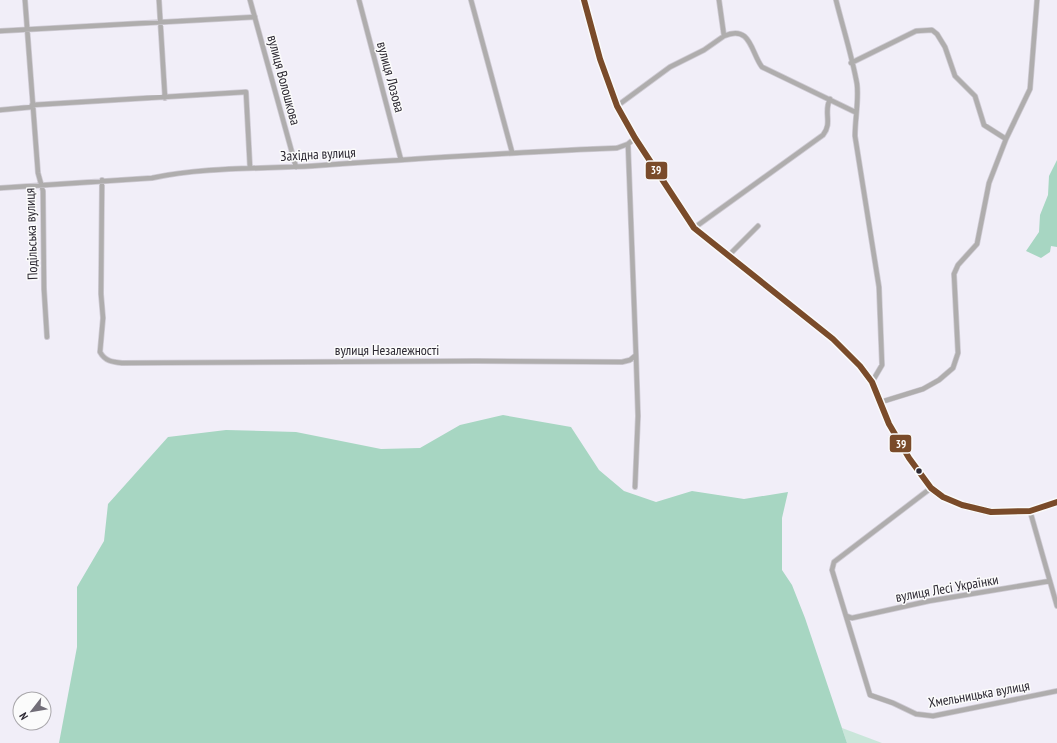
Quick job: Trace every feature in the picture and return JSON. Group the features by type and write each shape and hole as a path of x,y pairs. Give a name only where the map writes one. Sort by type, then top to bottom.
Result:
{"street":[{"name":"Подільська вулиця","path":"25,0 38,174 42,184 47,337"},
{"path":"159,0 165,98"},
{"name":"вулиця Волошкова","path":"250,0 296,167"},
{"name":"вулиця Лозова","path":"359,0 401,160"},
{"path":"471,0 512,152"},
{"path":"584,0 600,59 617,106 635,138 694,228 832,339 860,366 872,382 889,424 909,458 931,488 943,497 962,505 992,512 1030,511 1057,502"},
{"path":"719,0 724,36"},
{"path":"836,0 857,84 858,105 856,112 856,136 879,287 882,365 872,382"},
{"path":"881,402 923,388 939,380 953,368 958,352 954,274 958,265 977,244 989,183 1006,139 1030,89 1038,0"},
{"path":"0,31 26,28 160,23 255,17"},
{"path":"851,63 916,31 932,30 937,34 945,47 955,76 973,92 984,125 1006,139"},
{"path":"617,106 670,67 704,50 724,36 736,33 741,35 750,43 762,67 856,112"},
{"path":"0,110 32,106 246,92 250,168"},
{"path":"694,228 823,135 828,129 829,122 826,111 830,99"},
{"name":"Західна вулиця","path":"0,188 250,168 296,167 512,152 617,148 628,144 635,138"},
{"path":"628,144 636,355 637,440 635,487"},
{"name":"вулиця Незалежності","path":"102,180 101,294 103,318 100,352 102,356 110,361 615,362 626,361 636,355"},
{"path":"728,256 758,226"},
{"path":"847,616 844,614 832,570 834,562 931,488"},
{"path":"1030,511 1057,606"},
{"name":"вулиця Лесі Українки","path":"847,616 852,618 929,601 1050,581"},
{"name":"Хмельницька вулиця","path":"847,616 870,695 893,703 916,714 933,716 1057,691"}],"green space":[{"path":"1057,160 1057,247 1051,246 1050,252 1041,258 1026,251 1039,232 1040,215 1048,195 1049,176"},
{"path":"503,415 571,427 599,470 624,491 656,502 692,491 744,499 788,492 782,518 782,570 792,585 805,618 847,743 59,743 77,647 77,587 104,541 108,504 168,437 226,430 296,432 381,449 420,448 460,425"},
{"path":"842,728 882,743 847,743"}],"transit line":[{"name":"39","path":"584,0 600,59 617,106 635,138 694,228 833,339 860,366 872,382 889,424 909,458 931,488 943,497 962,505 991,512 1030,511 1057,502"}]}
